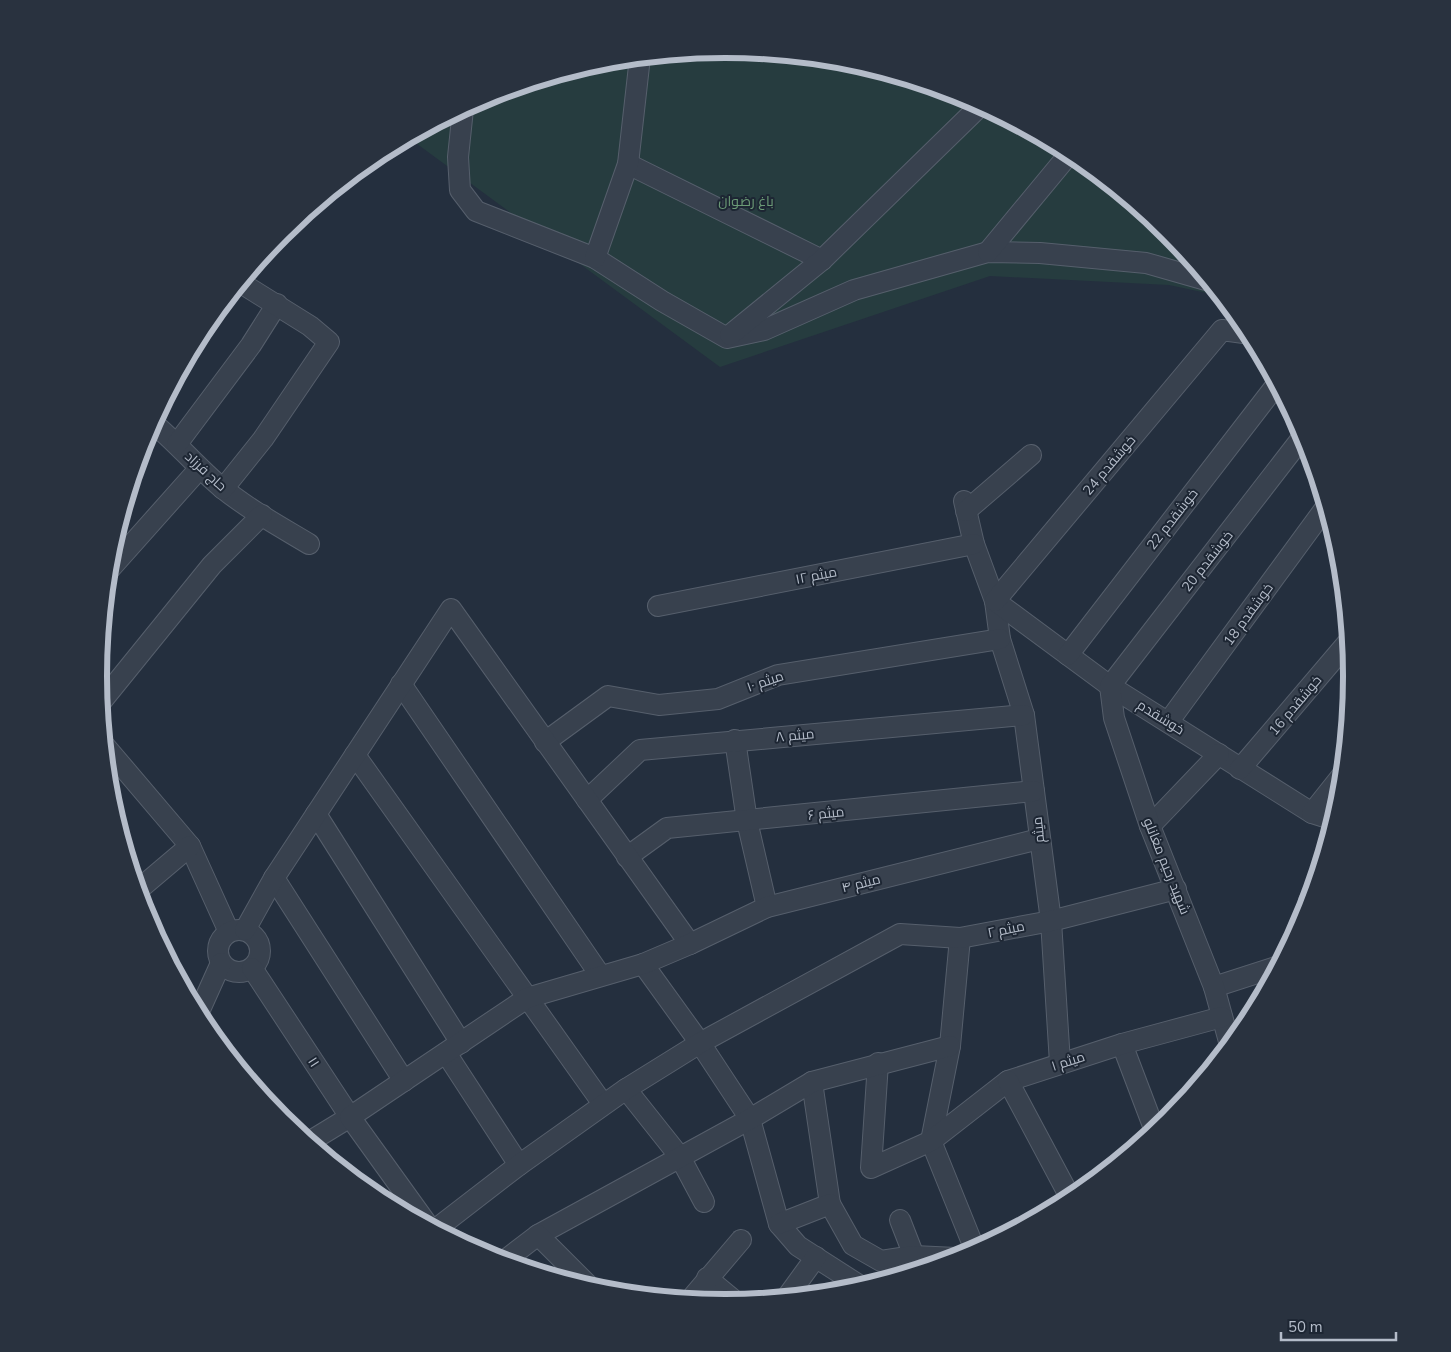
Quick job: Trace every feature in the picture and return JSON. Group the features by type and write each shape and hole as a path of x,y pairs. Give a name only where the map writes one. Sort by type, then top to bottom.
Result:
{"street":[{"path":"595,258 628,164 639,64"},
{"path":"727,338 822,260 974,110"},
{"path":"462,117 458,156 460,190 476,210 595,258 662,301 727,338 764,330 854,290 988,252 1040,253 1188,267"},
{"path":"988,252 1064,159"},
{"path":"628,164 822,260"},
{"path":"223,489 263,439 328,342 310,326 246,286"},
{"path":"177,444 251,345 277,304"},
{"name":"خوشقدم 24","path":"995,601 1222,330 1240,333"},
{"name":"خوشقدم 22","path":"1068,655 1273,389"},
{"name":"حاج فرزاد","path":"159,428 223,489 309,544"},
{"name":"خوشقدم 20","path":"1110,686 1298,442"},
{"name":"میثم","path":"1031,455 965,506 974,544 995,601 1000,639 1024,715 1051,921 1060,1063"},
{"path":"118,560 199,468"},
{"name":"خوشقدم 18","path":"1169,721 1322,513"},
{"path":"107,694 212,565 262,515"},
{"name":"۱۲ میثم","path":"658,606 974,544"},
{"name":"خوشقدم","path":"995,601 1110,686 1169,721 1240,769 1312,813 1327,818"},
{"path":"237,931 251,933 260,944 260,957 252,968 239,973 226,968 221,963 218,949 220,942 237,931 274,878 451,609 690,944"},
{"name":"۱۰ میثم","path":"545,742 608,696 659,705 718,699 778,675 1000,639"},
{"name":"خوشقدم 16","path":"1240,769 1343,648"},
{"path":"401,684 600,975"},
{"name":"شهید رحیم مغانلو","path":"1110,686 1114,718 1150,826 1214,987 1228,1037"},
{"name":"۸ میثم","path":"587,800 640,750 1024,715"},
{"path":"735,740 747,821 767,907"},
{"path":"112,754 190,846 237,931"},
{"path":"1150,826 1219,754"},
{"path":"355,755 603,1104"},
{"path":"1312,813 1334,785"},
{"name":"۶ میثم","path":"627,857 667,828 1034,791"},
{"path":"316,814 519,1165"},
{"name":"۴ میثم","path":"350,1117 527,998 600,975 643,964 767,907 1039,839"},
{"path":"144,885 190,846"},
{"path":"274,878 404,1081"},
{"name":"۲ میثم","path":"441,1225 519,1165 626,1089 700,1043 900,934 960,938 1051,921 1176,889"},
{"path":"960,938 950,1046 931,1141 972,1243"},
{"path":"202,1005 221,963"},
{"path":"643,964 700,1043 750,1118 779,1224 798,1246 853,1281"},
{"name":"۱۱","path":"252,968 350,1117 420,1214"},
{"path":"1214,987 1270,969"},
{"name":"۱ میثم","path":"878,1063 871,1168 931,1141 1008,1081 1122,1044 1222,1016"},
{"path":"1122,1044 1152,1123"},
{"path":"511,1256 538,1235 812,1082 878,1063 950,1046"},
{"path":"1008,1081 1067,1191"},
{"path":"812,1082 830,1204 853,1245 881,1261 914,1256 936,1257"},
{"path":"626,1089 680,1157 704,1202"},
{"path":"315,1138 350,1117"},
{"path":"779,1224 830,1204"},
{"path":"900,1220 914,1256"},
{"path":"538,1235 580,1277"},
{"path":"696,1293 741,1240"},
{"path":"792,1290 816,1257"},
{"path":"708,1278 727,1294"}],"green space":[{"name":"باغ رضوان","path":"726,58 766,59 846,69 924,90 999,121 1035,140 1102,185 1133,211 1191,268 1212,294 1169,285 990,276 720,367 414,141 452,121 527,90 605,69 685,59"}]}
